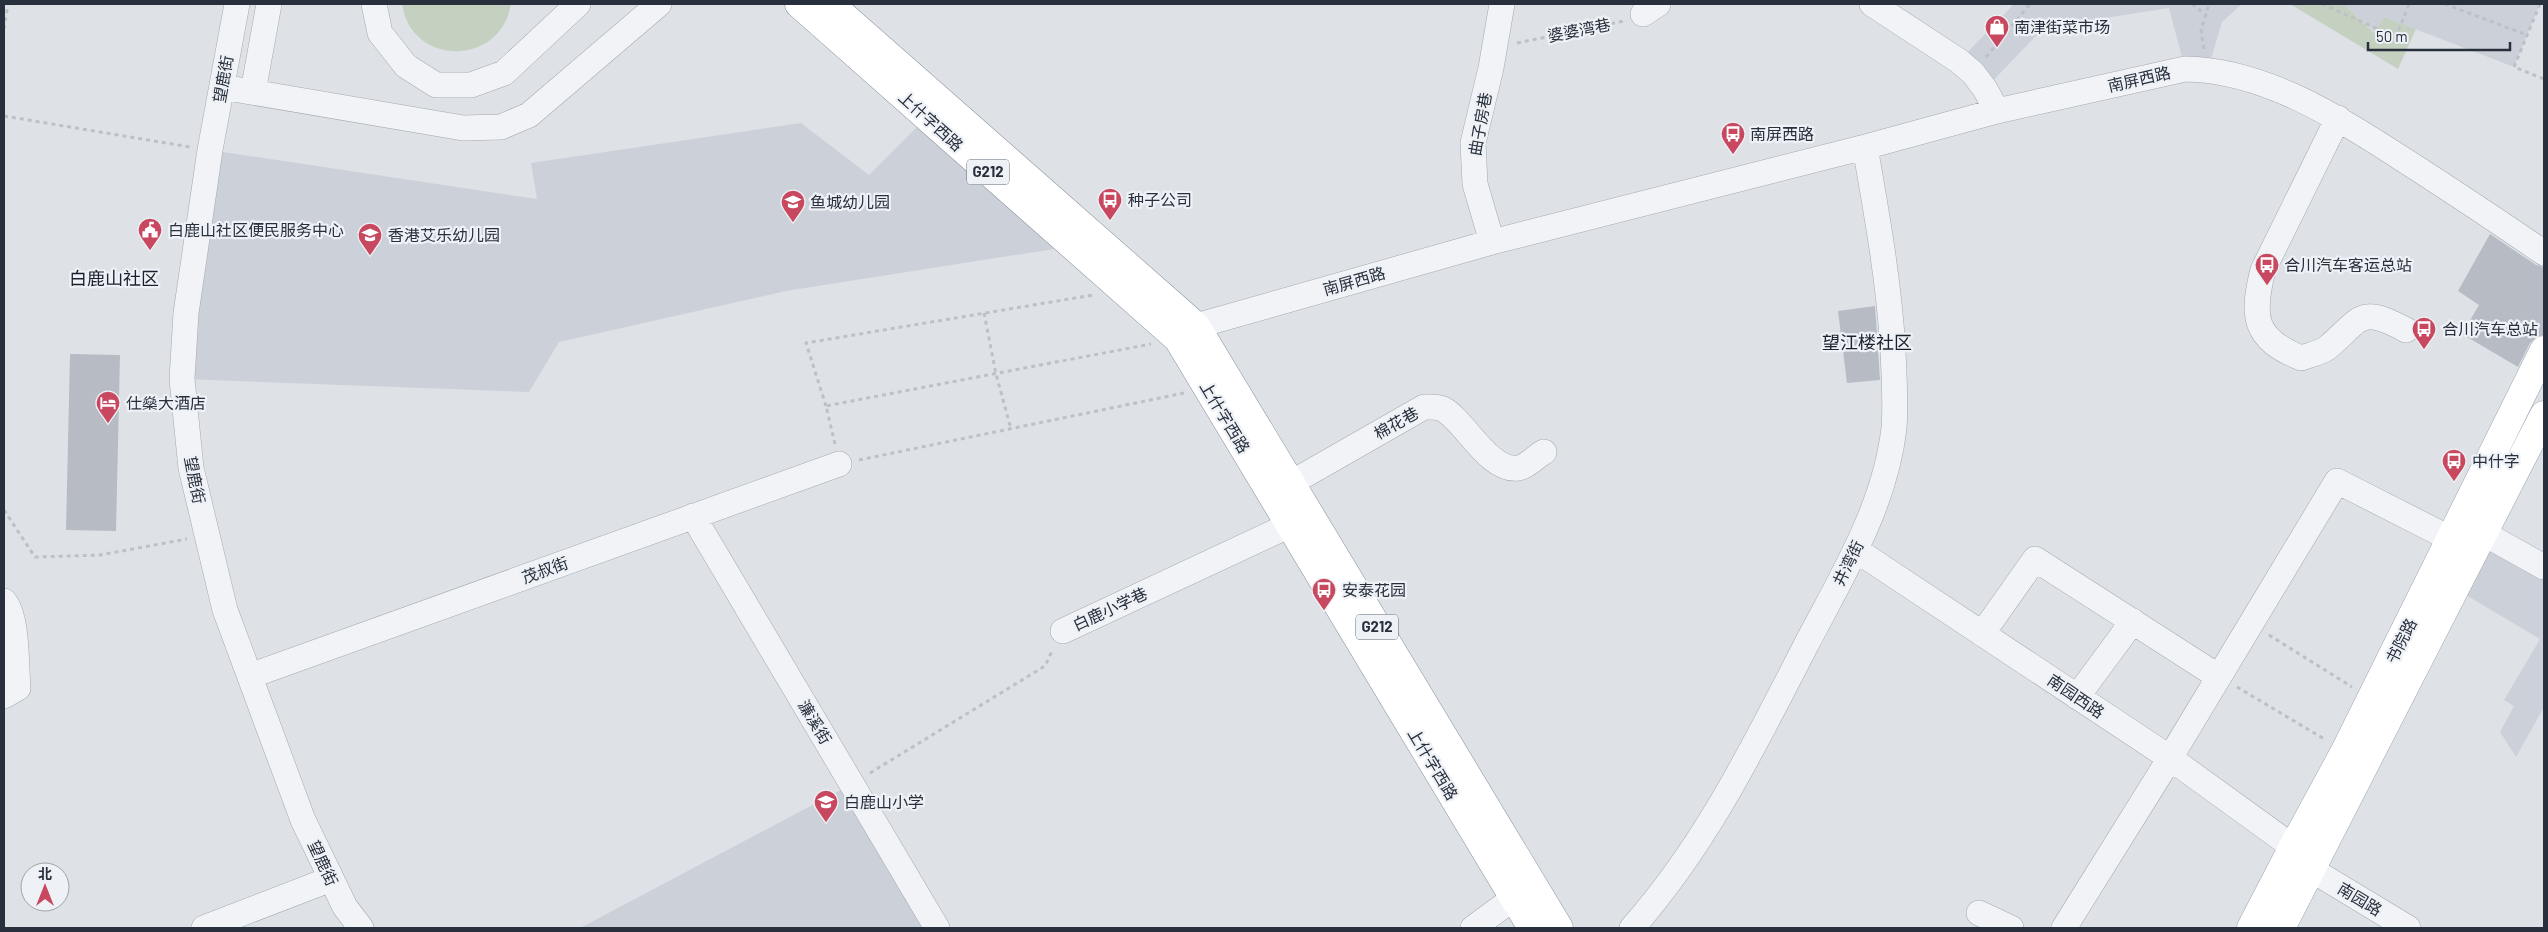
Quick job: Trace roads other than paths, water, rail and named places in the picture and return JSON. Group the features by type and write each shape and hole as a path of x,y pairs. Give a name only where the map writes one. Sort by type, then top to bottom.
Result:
{"main road":[{"name":"上什字西路","path":"799,4 1122,290 1187,333 1208,388 1532,928"},
{"name":"上什字西路","path":"830,4 1187,333 1291,483 1559,928"},
{"name":"书院路","path":"2251,928 2371,700 2544,350"},
{"name":"书院路","path":"2281,928 2544,415"}],"street":[{"name":"望鹿街","path":"237,4 210,150 186,314 182,379 191,468 225,610 303,820 344,907 362,928"},
{"path":"253,92 269,4"},
{"path":"374,4 380,33 406,66 436,84 471,85 504,72 578,4"},
{"path":"222,87 464,128 501,127 529,115 659,4"},
{"name":"曲子房巷","path":"1492,242 1475,184 1473,143 1495,47 1502,4"},
{"path":"1872,4 1959,60 1973,72 1997,111"},
{"name":"南屏西路","path":"1187,333 1492,242 1865,148 1997,111 2185,69 2208,69 2270,86 2338,118 2544,253"},
{"path":"2338,118 2263,270 2257,294 2258,316 2264,335 2282,350 2301,358 2325,350 2346,329 2361,318 2384,318 2406,330"},
{"name":"井湾街","path":"1632,928 1663,892 1719,809 1856,550 1882,486 1894,428 1894,378 1890,304 1882,241 1865,148"},
{"name":"棉花巷","path":"1291,483 1424,407 1434,406 1444,410 1480,448 1510,468 1520,468 1544,452"},
{"name":"茂叔街","path":"250,676 839,464"},
{"path":"2064,928 2170,758 2337,481 2451,539"},
{"name":"濂溪街","path":"693,516 937,928"},
{"name":"白鹿小学巷","path":"1063,631 1290,525"},
{"path":"2483,533 2544,567"},
{"name":"南园西路","path":"1856,550 2170,758 2293,846"},
{"path":"1982,634 2035,558 2219,677"},
{"path":"4,602 8,606 13,624 18,688 4,696"},
{"path":"2077,697 2133,621"},
{"name":"南园路","path":"2312,870 2408,928"},
{"path":"204,928 331,880"},
{"path":"1474,928 1514,898"},
{"path":"1979,913 2011,928"}],"place":[{"name":"南津街菜市场","path":"1997,48"},
{"name":"南屏西路","path":"1733,155"},
{"name":"种子公司","path":"1110,221"},
{"name":"鱼城幼儿园","path":"793,223"},
{"name":"白鹿山社区便民服务中心","path":"150,251"},
{"name":"香港艾乐幼儿园","path":"370,256"},
{"name":"合川汽车客运总站","path":"2267,286"},
{"name":"合川汽车总站","path":"2424,350"},
{"name":"仕燊大酒店","path":"108,424"},
{"name":"中什字","path":"2454,482"},
{"name":"安泰花园","path":"1324,611"},
{"name":"白鹿山小学","path":"826,823"}],"district":[{"name":"白鹿山社区","path":"114,279"},
{"name":"望江楼社区","path":"1867,343"}]}
